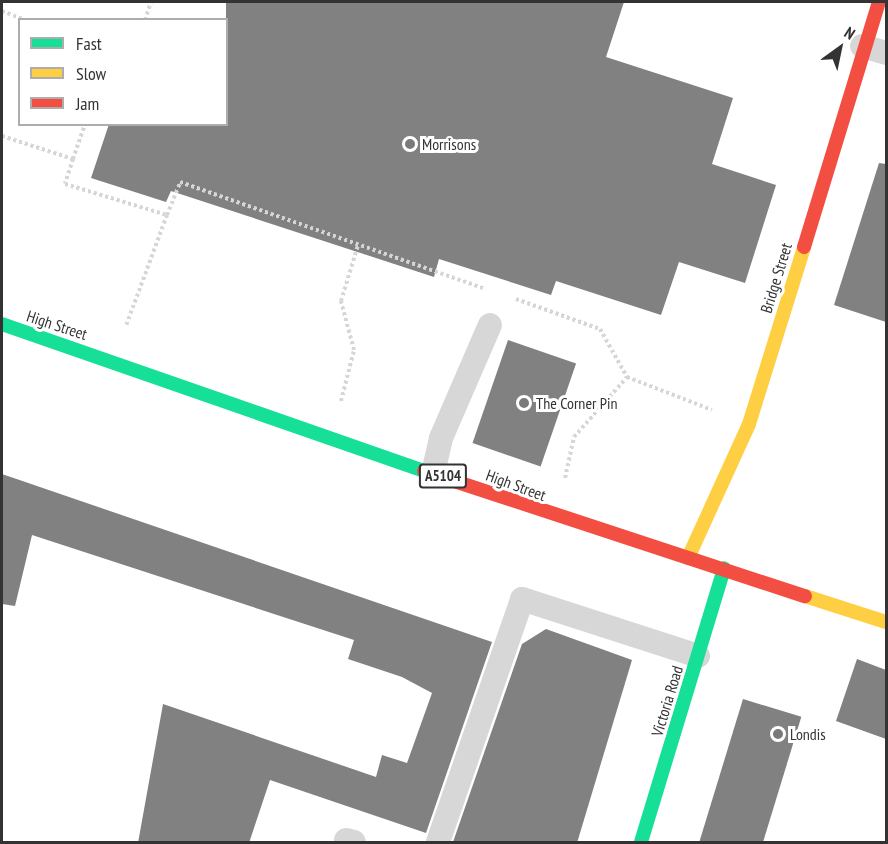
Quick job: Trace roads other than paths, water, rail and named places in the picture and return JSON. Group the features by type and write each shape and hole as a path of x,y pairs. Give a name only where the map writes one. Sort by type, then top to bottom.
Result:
{"main road":[{"name":"Bridge Street","path":"688,558 749,424 862,46 879,2"},
{"name":"High Street","path":"2,324 327,435 548,514 724,568 886,622"},
{"name":"Victoria Road","path":"641,843 724,568"}],"lane":[{"path":"862,46 886,53"},
{"path":"433,473 441,438 490,325"},
{"path":"438,843 522,599 698,656"}],"place":[{"name":"Morrisons","path":"410,144"},
{"name":"The Corner Pin","path":"524,403"},
{"name":"Londis","path":"778,734"}]}
